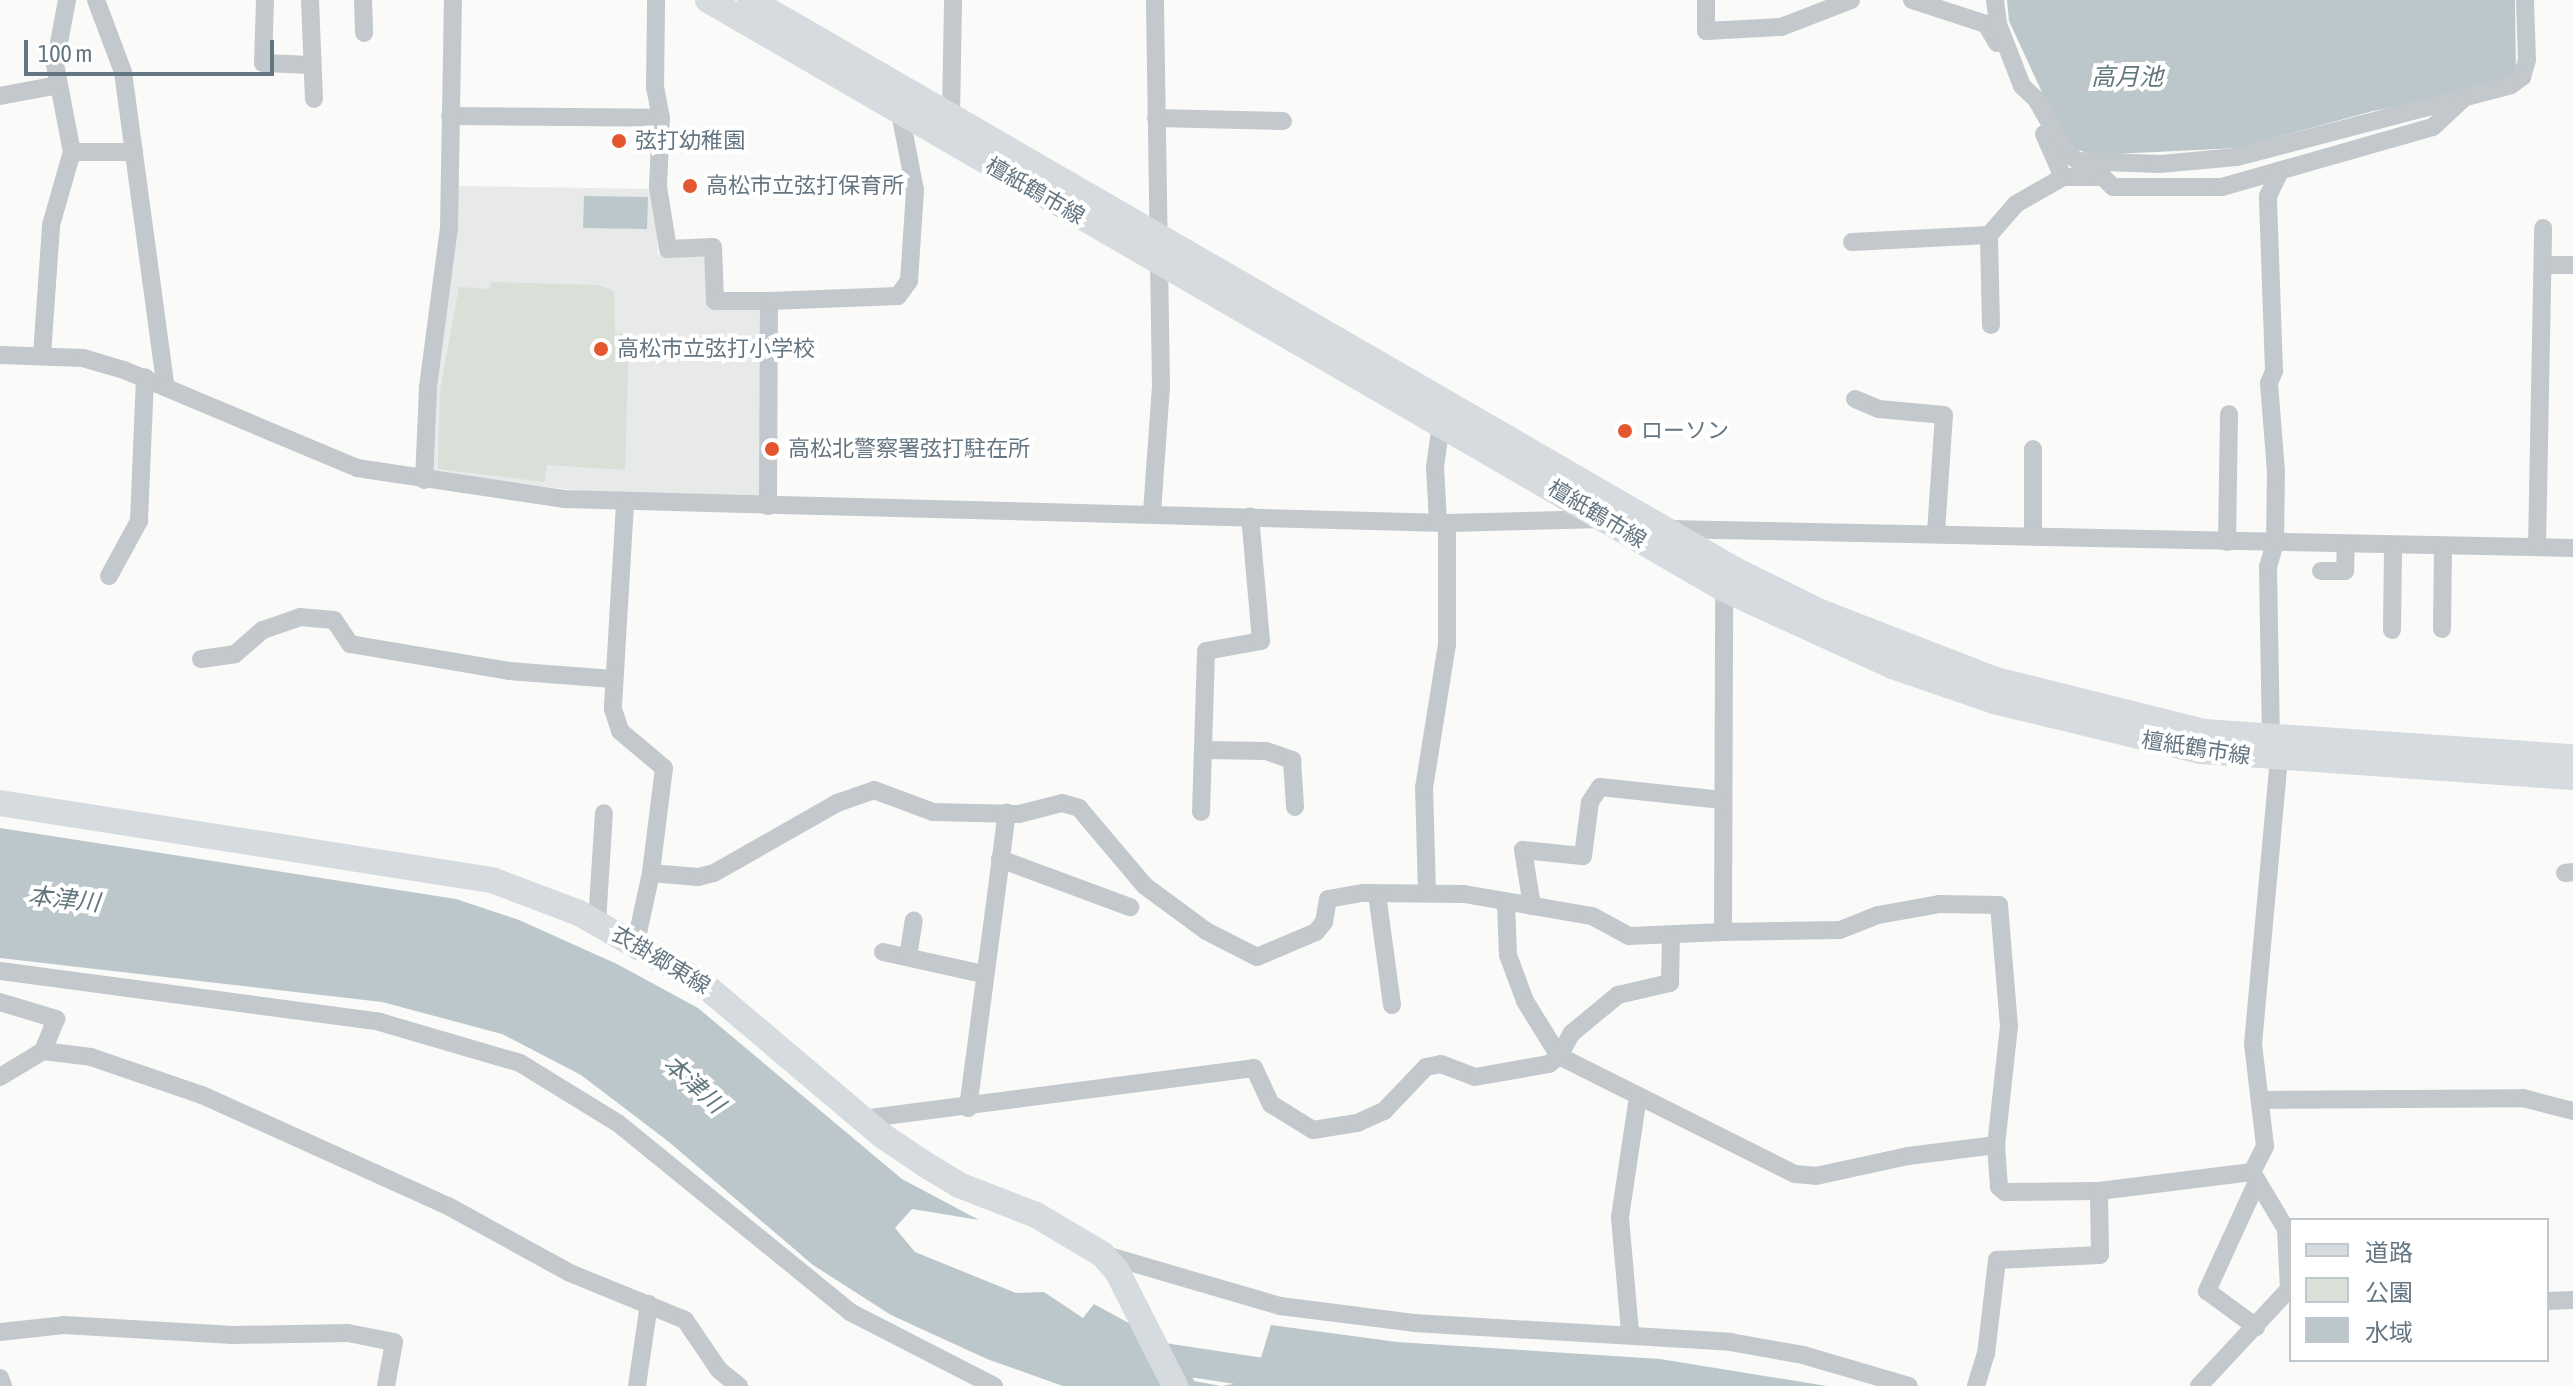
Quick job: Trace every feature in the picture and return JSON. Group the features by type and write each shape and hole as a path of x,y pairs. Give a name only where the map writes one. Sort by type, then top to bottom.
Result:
{"main road":[{"name":"檀紙鶴市線","path":"708,0 900,113 1158,248 1818,611 1996,680 2275,750 2573,757"},
{"name":"檀紙鶴市線","path":"750,0 951,116 1441,424 1724,589 1892,666 1994,701 2113,734 2573,777"},
{"name":"衣掛郷東線","path":"0,803 492,880 597,923 636,942 762,1029 862,1119 959,1185 1036,1215 1109,1263"},
{"path":"1109,1263 1175,1386"}],"street":[{"path":"42,355 51,225 72,152 55,64 67,0"},
{"path":"96,0 123,72 165,384"},
{"path":"265,0 263,63 312,65"},
{"path":"310,0 314,99"},
{"path":"363,0 364,33"},
{"path":"424,480 428,387 449,227 453,0"},
{"path":"656,0 655,88 661,118 658,187 668,249 713,247 715,301 898,296 909,281 915,190 900,113"},
{"path":"951,116 953,0"},
{"path":"1152,512 1161,387 1155,0"},
{"path":"1706,0 1706,31 1781,27 1841,1"},
{"path":"1912,0 1986,24"},
{"path":"1985,0 1986,24 2022,86 2036,99 2067,153 2078,161 2160,164 2237,157 2465,97 2522,77 2525,0"},
{"path":"1995,0 1998,24 2063,177"},
{"path":"0,96 58,85"},
{"path":"1991,325 1989,235 2016,204 2063,177 2103,177 2113,187 2222,187 2433,127 2465,97"},
{"path":"450,116 661,118"},
{"path":"1156,118 1283,121"},
{"path":"72,152 134,152"},
{"path":"2256,1327 2207,1291 2265,1146 2253,1044 2275,750 2268,567 2275,542 2268,196 2279,173"},
{"path":"2537,547 2546,265 2543,228"},
{"path":"1852,242 1989,235"},
{"path":"2546,265 2573,265"},
{"path":"768,506 769,301"},
{"path":"0,355 83,358 145,377 357,468 424,480 625,504 1152,512 1443,522 1604,519 1665,529 2033,535 2443,548 2573,548"},
{"path":"109,576 139,521 145,377"},
{"path":"1855,399 1879,409 1944,415 1936,533"},
{"path":"2227,542 2229,414"},
{"path":"1427,893 1424,788 1447,645 1443,522 1435,467 1441,424"},
{"path":"2033,449 2033,535"},
{"path":"2209,462 2228,463"},
{"path":"625,504 613,709 620,731 664,768 651,873 636,942"},
{"path":"1201,812 1206,651 1261,641 1250,516"},
{"path":"2321,571 2345,571 2346,545"},
{"path":"2392,630 2393,546"},
{"path":"2442,629 2443,548"},
{"path":"1723,932 1724,589"},
{"path":"201,659 235,654 270,625 300,617 334,620 350,644 509,671 613,679"},
{"path":"1204,750 1266,751 1292,760 1295,807"},
{"path":"1532,906 1523,850 1583,856 1590,802 1600,787 1722,800"},
{"path":"651,873 698,877 714,873 837,803 874,790 933,812 1007,813 1062,803 1079,808 1145,886 1206,931 1257,957 1316,932 1324,922 1328,899 1377,894 1427,893 1532,906 1592,916 1629,936 1671,937 1723,932 1840,930 1878,915 1939,904 1999,905 2009,1026 1996,1145 1999,1187 2005,1192 2099,1191 2254,1178"},
{"path":"597,923 604,813"},
{"path":"968,1108 983,974 1007,813"},
{"path":"1000,859 1130,907"},
{"path":"1377,894 1392,1005"},
{"path":"1506,904 1508,955 1525,1001 1559,1056 1795,1174 1816,1176 1933,1152 1996,1145"},
{"path":"908,957 914,920"},
{"path":"862,1119 968,1108 1254,1068 1271,1104 1313,1130 1357,1123 1384,1111 1426,1067 1441,1064 1475,1077 1549,1064 1559,1056 1572,1033 1618,995 1670,983 1671,937"},
{"path":"883,952 983,974"},
{"path":"0,971 380,1022 520,1063 619,1124 850,1312 994,1386"},
{"path":"0,1002 56,1019 43,1051 0,1077"},
{"path":"43,1051 91,1057 202,1095 448,1206 570,1273 685,1320 719,1370 739,1386"},
{"path":"1630,1332 1620,1217 1638,1096"},
{"path":"2260,1100 2523,1098 2573,1111"},
{"path":"2254,1178 2286,1229 2289,1274"},
{"path":"1976,1386 1986,1354 1997,1260 2100,1255 2099,1191"},
{"path":"1109,1263 1280,1306 1349,1317 1630,1332 1789,1353 1909,1386"},
{"path":"2199,1386 2289,1290"},
{"path":"2549,1301 2573,1300"},
{"path":"637,1386 649,1304"},
{"path":"0,1332 64,1325 233,1335 348,1333 394,1342 386,1386"},
{"path":"0,1378 3,1386"}],"shaded area":[{"name":"高松市立弦打小学校","path":"454,186 654,189 658,254 709,252 709,307 758,306 763,312 764,494 758,501 624,495 429,475 434,387 454,260"}],"green space":[{"path":"491,282 599,285 614,291 615,333 629,335 625,470 547,465 544,482 438,469 440,390 459,287 490,289"}],"water":[{"name":"高月池","path":"2007,0 2515,0 2516,74 2492,88 2373,111 2238,148 2093,155 2073,148 2047,103 2009,21"},
{"path":"584,196 648,197 647,229 583,228"},
{"path":"0,828 456,899 519,920 617,964 698,1008 902,1179 979,1220 912,1209 895,1228 915,1252 1016,1293 1044,1292 1083,1318 1094,1304 1185,1354 1194,1381 1221,1386 1063,1386 987,1359 891,1315 813,1265 669,1142 581,1075 502,1034 382,1002 0,958"},
{"path":"1271,1325 1397,1342 1660,1359 1827,1386 1222,1386 1254,1380"}],"waterway":[{"name":"本津川","path":"1151,1356 1346,1386"}],"place":[{"name":"弦打幼稚園","path":"619,141"},
{"name":"高松市立弦打保育所","path":"690,186"},
{"name":"高松市立弦打小学校","path":"601,349"},
{"name":"ローソン","path":"1625,431"},
{"name":"高松北警察署弦打駐在所","path":"772,449"}]}
